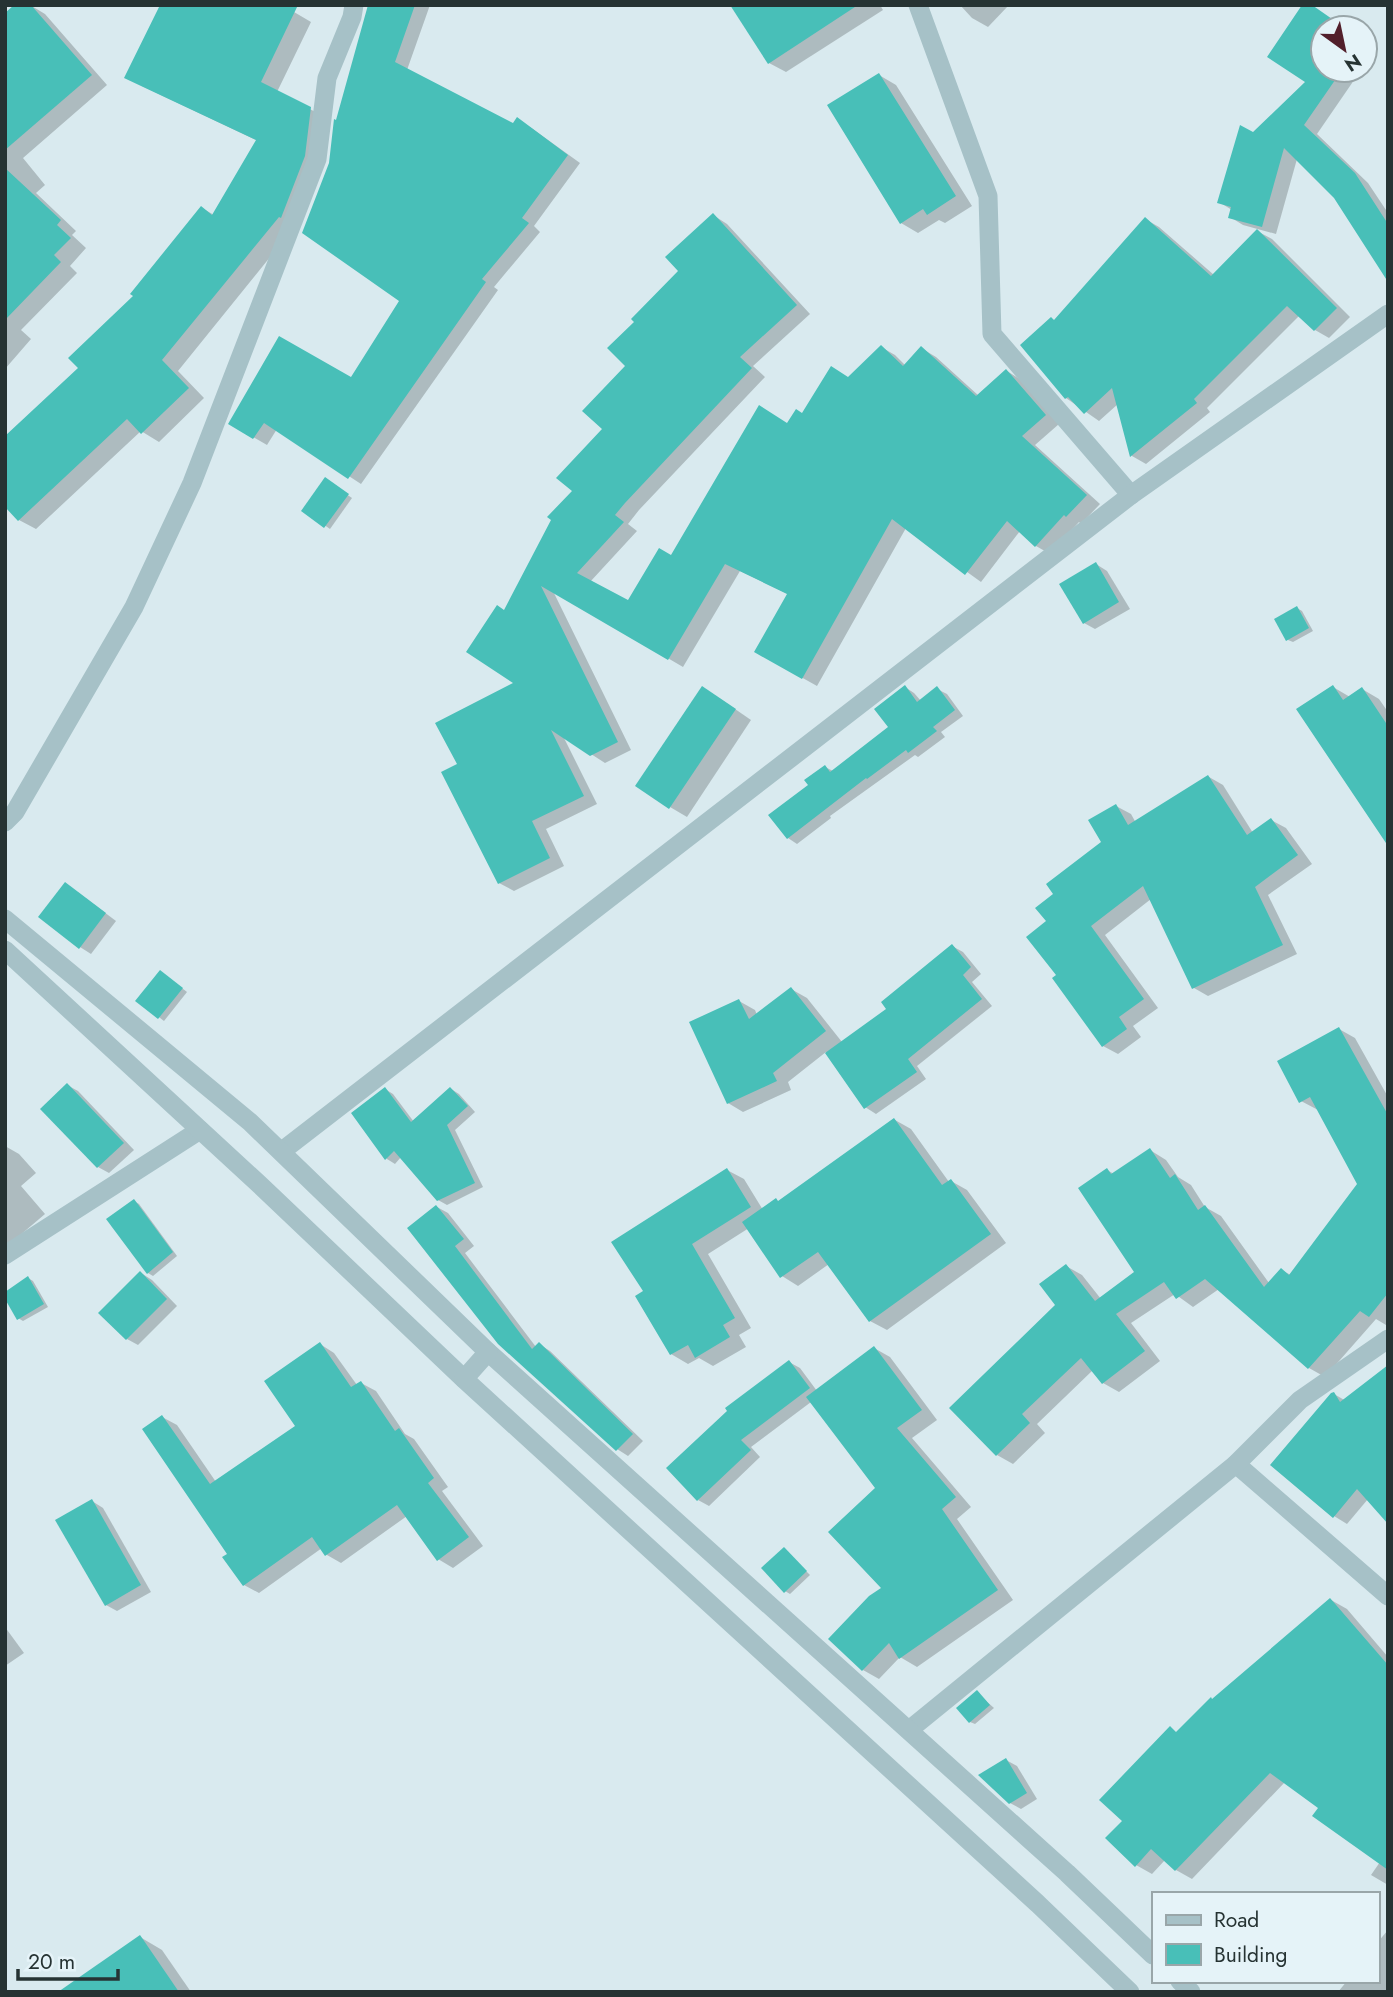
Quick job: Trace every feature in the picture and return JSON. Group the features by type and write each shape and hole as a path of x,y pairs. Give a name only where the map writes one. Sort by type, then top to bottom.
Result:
{"street":[{"path":"5,822 15,812 134,607 192,483 317,159 327,78 352,17 354,5"},
{"path":"918,5 988,196 992,334 1131,495"},
{"path":"282,1152 1131,495 1388,314"},
{"path":"5,919 239,1113 488,1352 1067,1873 1152,1954"},
{"path":"5,950 464,1380 1038,1904 1130,1992"},
{"path":"5,1255 200,1130"},
{"path":"909,1730 1236,1464 1300,1400 1388,1339"},
{"path":"464,1380 488,1352"},
{"path":"1236,1464 1388,1596"}],"building":[{"path":"14,5 31,5 92,75 5,150 5,13"},
{"path":"160,5 298,5 261,82 311,107 305,156 281,218 279,217 162,360 189,388 141,434 127,419 18,521 5,507 5,436 78,368 68,358 133,296 130,294 201,206 212,215 256,140 124,78"},
{"path":"368,5 415,5 395,62 513,123 517,117 568,155 522,218 529,223 482,279 486,282 348,479 264,423 253,439 228,424 279,336 351,377 399,301 302,233 329,163 334,119 336,120"},
{"path":"730,5 858,5 768,64"},
{"path":"1302,5 1312,5 1325,14 1309,14 1309,84 1332,84 1304,125 1355,173 1388,224 1388,282 1334,198 1284,148 1262,227 1228,218 1231,207 1217,203 1240,125 1253,132 1305,82 1267,57"},
{"path":"879,73 956,196 927,215 923,209 900,224 827,105"},
{"path":"5,168 61,220 57,225 71,238 54,255 61,262 5,320"},
{"path":"713,213 797,305 740,357 752,368 625,503 615,515 624,522 577,573 628,600 659,548 671,555 759,405 787,423 796,409 802,413 831,366 848,377 881,345 903,366 921,346 976,396 1006,369 1046,415 1022,436 1087,495 1066,517 1064,515 1035,547 1007,521 965,575 892,519 802,679 754,652 787,594 725,564 668,660 541,586 618,742 590,756 551,730 584,796 532,821 550,858 498,884 441,772 457,764 435,723 513,683 466,652 497,605 504,610 551,520 547,517 572,491 556,478 602,429 582,411 625,366 607,348 634,322 631,319 678,271 665,257"},
{"path":"1145,217 1211,276 1257,229 1337,308 1314,331 1287,306 1194,399 1197,403 1130,457 1112,388 1084,414 1068,397 1065,399 1020,345 1051,317 1054,320"},
{"path":"325,477 349,494 324,528 301,511"},
{"path":"1096,562 1119,602 1083,624 1059,584"},
{"path":"1297,606 1309,628 1286,641 1274,619"},
{"path":"905,685 917,702 937,686 955,710 933,727 937,731 908,753 906,750 866,778 787,839 768,815 808,785 804,780 825,765 830,772 888,727 874,709"},
{"path":"1333,685 1343,700 1362,687 1388,726 1388,846 1296,709"},
{"path":"702,686 736,709 669,809 635,786"},
{"path":"1208,775 1247,835 1271,818 1298,855 1255,887 1283,945 1192,989 1143,886 1091,926 1144,999 1119,1017 1127,1029 1102,1047 1052,978 1056,975 1026,937 1046,921 1035,908 1053,894 1046,884 1101,842 1088,820 1116,804 1128,825"},
{"path":"65,882 106,913 79,949 38,917"},
{"path":"952,944 971,967 963,975 982,999 908,1059 917,1072 864,1109 825,1053 886,1009 881,1002"},
{"path":"160,970 183,988 158,1019 135,1001"},
{"path":"791,987 826,1031 773,1073 777,1081 727,1104 689,1022 739,999 749,1019"},
{"path":"1339,1027 1388,1115 1388,1293 1369,1317 1360,1311 1308,1369 1205,1279 1176,1299 1164,1282 1116,1314 1145,1351 1102,1384 1081,1358 1022,1414 1030,1423 996,1456 949,1408 1055,1305 1039,1284 1066,1264 1095,1301 1134,1272 1078,1188 1107,1168 1111,1174 1150,1148 1170,1178 1175,1174 1198,1210 1205,1205 1264,1287 1281,1268 1289,1275 1357,1184 1310,1097 1299,1103 1277,1061"},
{"path":"67,1083 124,1143 97,1168 40,1109"},
{"path":"385,1087 411,1122 450,1087 468,1106 447,1125 475,1183 437,1201 394,1151 385,1160 351,1113"},
{"path":"894,1118 942,1185 951,1179 991,1234 869,1322 818,1252 780,1278 742,1222 776,1198 778,1201"},
{"path":"727,1168 751,1207 692,1244 735,1318 723,1325 730,1337 695,1358 688,1345 670,1355 635,1296 643,1291 611,1242"},
{"path":"134,1199 173,1252 147,1274 106,1219"},
{"path":"436,1205 464,1239 455,1246 532,1349 539,1342 633,1434 616,1451 498,1344 407,1228"},
{"path":"140,1271 167,1299 126,1340 98,1313"},
{"path":"28,1276 44,1304 17,1320 5,1299 5,1292"},
{"path":"320,1342 351,1387 361,1381 395,1431 399,1428 434,1478 428,1483 469,1537 437,1561 397,1505 325,1556 312,1537 243,1586 222,1557 227,1554 142,1429 162,1415 210,1484 295,1426 264,1381"},
{"path":"874,1346 922,1410 897,1428 956,1497 942,1509 998,1590 899,1659 889,1643 862,1671 828,1639 869,1596 881,1588 828,1532 875,1488 806,1397"},
{"path":"789,1360 810,1388 741,1440 751,1450 697,1501 666,1468 727,1411 725,1408"},
{"path":"1388,1365 1388,1524 1357,1489 1333,1518 1270,1465 1331,1393 1334,1392 1340,1402"},
{"path":"92,1499 141,1585 105,1606 55,1520"},
{"path":"784,1547 807,1571 784,1593 761,1568"},
{"path":"1330,1598 1388,1665 1388,1870 1312,1816 1318,1808 1270,1773 1175,1871 1151,1849 1135,1867 1105,1838 1122,1821 1099,1800 1170,1726 1176,1732 1211,1697 1212,1699"},
{"path":"977,1690 990,1705 969,1723 956,1708"},
{"path":"1006,1758 1027,1793 1009,1804 978,1775"},
{"path":"140,1935 179,1992 58,1992"}]}
